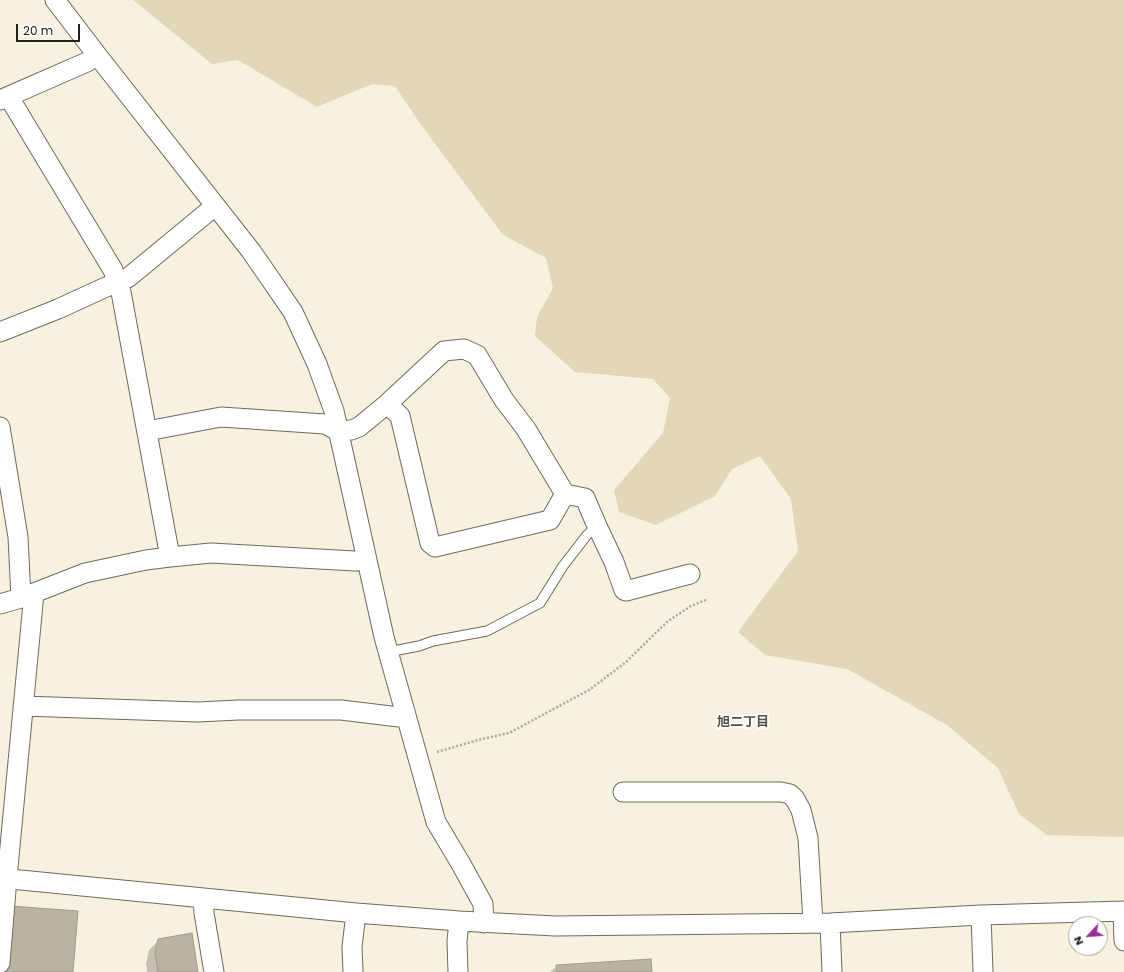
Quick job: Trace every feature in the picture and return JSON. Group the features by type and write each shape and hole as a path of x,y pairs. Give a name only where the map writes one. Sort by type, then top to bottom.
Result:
{"street":[{"path":"55,0 265,270 292,312 317,364 334,411 366,560 388,652 436,822 483,904 484,923"},
{"path":"97,55 87,62 5,98 13,104 113,270 118,283 121,292 170,557"},
{"path":"0,332 58,309 129,277 215,206"},
{"path":"147,431 221,417 324,424 338,431 351,430 359,427 387,404 444,352 464,348 477,355 504,400 526,429 565,494 585,498 614,562 624,590 626,591 690,574"},
{"path":"387,404 400,416 430,543 434,547 550,520 565,494"},
{"path":"0,428 28,596 23,706 3,878 0,963"},
{"path":"0,604 28,596 85,573 146,560 170,557 211,553 355,561 366,560"},
{"path":"23,706 198,712 238,710 341,710 399,718 406,715"},
{"path":"623,792 781,792 790,794 795,799 801,810 808,838 821,923 832,972"},
{"path":"3,878 356,914 484,923 555,926 821,923 981,915 1123,911 1124,941"},
{"path":"203,898 204,913 214,972"},
{"path":"353,972 352,947 356,914"},
{"path":"981,915 983,972"},
{"path":"458,972 457,941 460,921"}],"lane":[{"path":"388,652 419,646 433,641 487,631 540,603 563,566 587,535 597,526"}],"path":[{"path":"418,758 478,740 509,733 589,690 626,662 668,621 691,606 708,599"}],"shaded area":[{"path":"133,0 1124,0 1124,837 1047,835 1019,814 998,768 947,725 847,669 765,655 738,632 798,551 791,499 760,456 732,469 715,496 656,525 619,512 614,490 663,433 670,398 653,379 575,372 535,336 537,317 553,288 546,258 503,235 419,122 395,86 372,84 317,107 238,60 212,64"}],"building":[{"path":"11,906 78,911 73,972 5,972"},
{"path":"192,933 198,972 158,972 155,953 158,939"},
{"path":"651,959 652,972 557,972 556,965"}],"district":[{"name":"旭二丁目","path":"743,723"}]}
